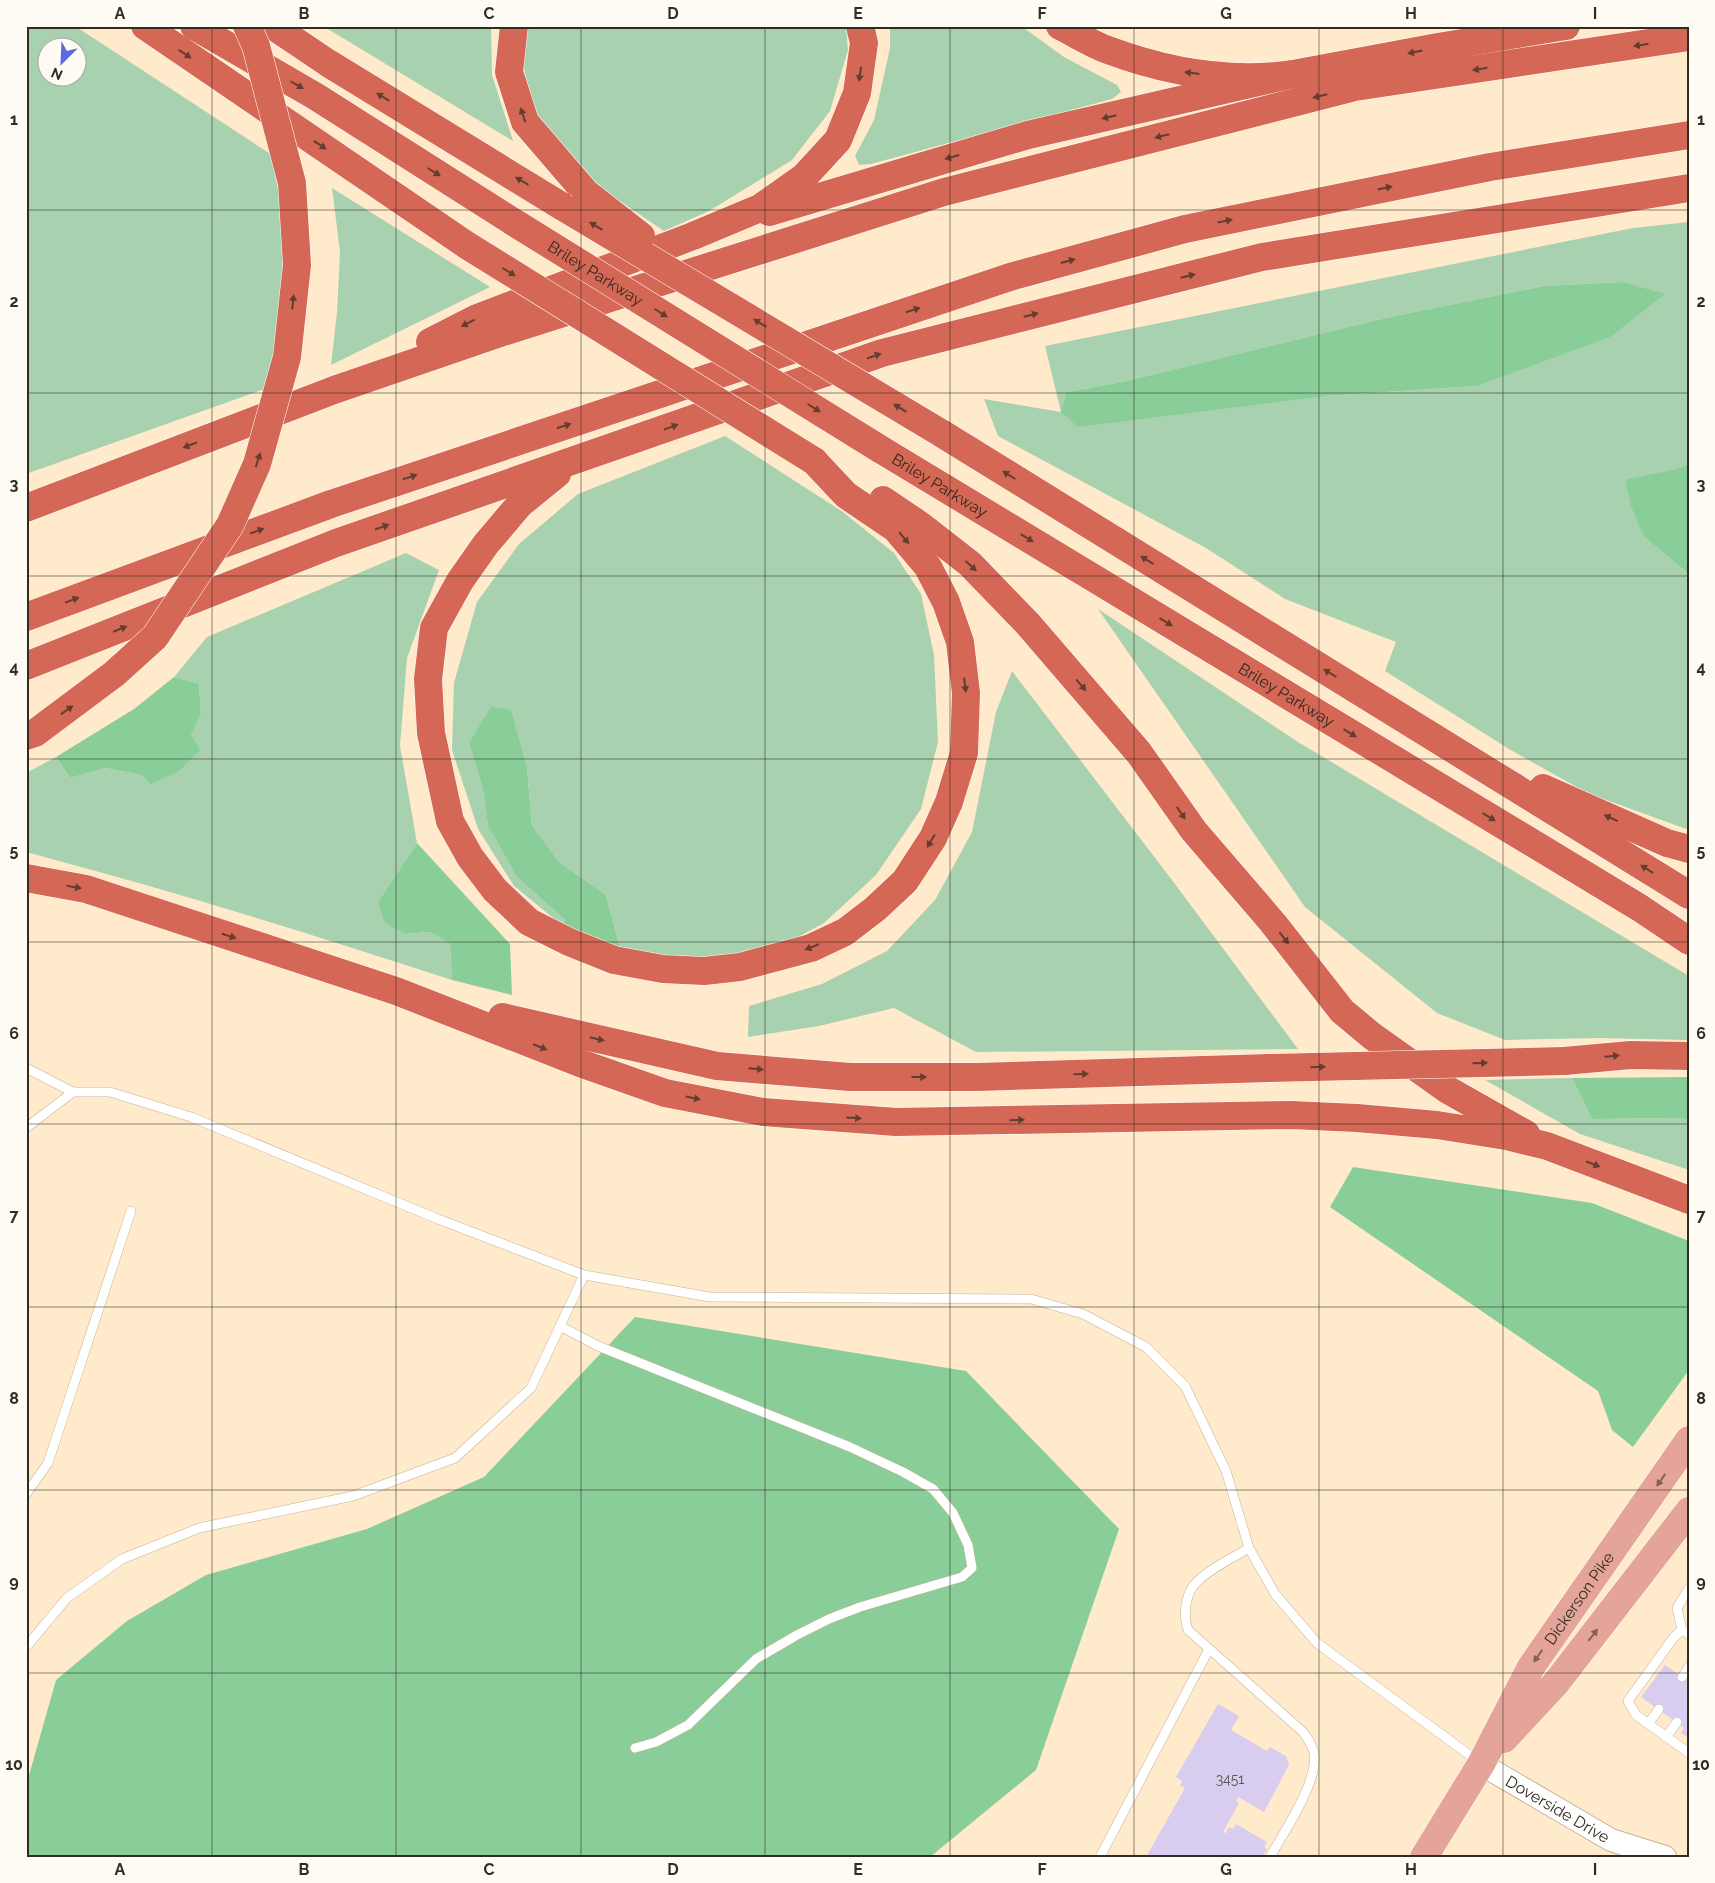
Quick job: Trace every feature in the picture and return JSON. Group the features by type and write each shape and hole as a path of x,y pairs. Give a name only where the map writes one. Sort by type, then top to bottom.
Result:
{"highway":[{"path":"145,26 468,246 814,461 879,497 920,525 970,564 1028,624 1139,753 1194,831 1273,923 1342,1011 1372,1036 1448,1090 1547,1146"},
{"name":"Briley Parkway","path":"194,26 315,96 515,223 880,449 1640,908 1689,941"},
{"path":"26,736 35,733 114,674 155,637 230,525 257,464 287,357 297,265 292,183 256,46 247,26"},
{"path":"273,26 328,63 575,200 729,304 1689,895"},
{"path":"514,26 509,72 525,122 575,200"},
{"path":"334,390 477,318 693,236 760,208 804,177 838,140 857,93 864,44 860,26"},
{"path":"1060,26 1107,50 1149,64 1186,73 1235,78 1272,77 1293,74"},
{"path":"693,236 798,202 1028,135 1293,74 1566,26"},
{"path":"26,508 334,390 500,333 944,192 1354,88 1689,37"},
{"path":"26,617 331,504 1010,277 1185,229 1490,167 1689,135"},
{"path":"26,666 336,543 882,353 1262,257 1689,188"},
{"path":"625,444 556,474 520,504 486,544 460,581 434,628 428,679 431,733 450,821 470,857 495,890 529,922 569,942 614,960 663,970 704,971 740,967 811,948 845,932 875,909 904,881 933,838 952,794 964,753 966,693 960,642 946,602 928,567 896,529 846,495 814,461"},
{"path":"1426,732 1549,791 1667,843 1689,849"},
{"path":"26,878 86,889 396,991 580,1063 665,1093 763,1112 896,1122 1291,1114 1358,1118 1437,1126 1506,1136 1547,1146 1689,1200"},
{"path":"396,991 717,1066 850,1077 978,1077 1564,1061 1631,1054 1689,1056"}],"main road":[{"name":"Dickerson Pike","path":"1424,1857 1481,1764 1531,1667 1689,1440"},
{"name":"Dickerson Pike","path":"1481,1764 1556,1683 1689,1511"}],"street":[{"name":"Doverside Drive","path":"1481,1764 1611,1840 1665,1857"}],"lane":[{"path":"26,1068 73,1092 110,1092 191,1117 438,1219 584,1275 710,1297 1031,1299 1083,1314 1146,1347 1185,1386 1226,1471 1249,1548 1275,1594 1317,1643 1481,1764"},
{"path":"26,1128 73,1092"},
{"path":"26,1494 48,1463 131,1211"},
{"path":"26,1647 67,1598 122,1558 199,1528 353,1496 455,1458 532,1388 584,1275"},
{"path":"560,1326 598,1346 850,1447 903,1472 933,1489 953,1513 968,1545 972,1568 962,1577 860,1607 829,1619 797,1635 756,1659 688,1725 656,1742 635,1748"},
{"path":"1249,1548 1207,1574 1194,1585 1188,1598 1185,1620 1188,1630 1303,1732 1312,1744 1314,1766 1307,1790 1270,1857"},
{"path":"1689,1588 1677,1608 1686,1632 1674,1637 1628,1701 1636,1715 1689,1753"},
{"path":"1100,1857 1209,1649"},
{"path":"1682,1677 1689,1667"},
{"path":"1648,1724 1659,1710"},
{"path":"1666,1737 1677,1722"}],"green space":[{"path":"26,26 75,26 272,155 287,241 270,387 26,474"},
{"path":"323,26 491,26 492,75 513,141"},
{"path":"525,26 846,26 848,50 830,111 792,160 709,211 664,231 602,189 549,137 530,101 523,62"},
{"path":"890,26 1021,26 1064,57 1117,85 1121,92 1112,99 871,164 859,165 855,156 874,120 890,48"},
{"path":"332,188 490,287 331,365 337,312 340,252"},
{"path":"1689,222 1689,464 1625,481 1644,537 1689,574 1689,830 1587,793 1509,749 1385,671 1396,642 1285,599 1206,548 998,436 984,399 1061,412 1045,346 1633,228","holes":["1623,282 1476,386 1325,396 1067,392 1122,382 1385,318 1544,286"]},
{"path":"1623,282 1665,294 1610,337 1476,386 1325,396 1078,427 1061,412 1067,392 1122,382 1385,318 1544,286"},
{"path":"725,436 843,512 894,553 921,594 934,655 938,742 921,809 876,875 824,923 772,951 684,960 620,948 606,895 559,862 532,825 527,768 469,743 483,790 488,826 516,876 565,920 563,926 514,886 478,829 452,750 454,683 477,602 519,544 578,494"},
{"path":"1689,464 1689,574 1644,537 1631,506 1625,480"},
{"path":"406,553 439,570 407,658 400,746 417,843 378,902 405,934 430,932 450,944 452,980 240,913 26,852 26,773 56,757 70,778 106,768 142,775 191,735 201,714 199,684 174,677 207,637"},
{"path":"1098,609 1298,742 1689,976 1689,1040 1599,1038 1505,1040 1437,1013 1305,907"},
{"path":"1012,671 1298,1049 976,1052 894,1008 819,1026 748,1037 749,1006 822,984 887,951 935,900 972,832 996,712"},
{"path":"174,677 199,684 201,714 191,735 200,750 179,771 151,784 142,775 106,768 70,778 56,757 134,709"},
{"path":"491,707 511,710 527,768 532,825 559,862 606,895 620,948 563,926 565,920 516,876 488,826 483,790 469,743"},
{"path":"417,843 510,944 512,995 452,980 450,944 430,932 405,934 385,923 378,902"},
{"path":"1689,1077 1689,1120 1681,1118 1592,1119 1572,1078"},
{"path":"1572,1078 1592,1119 1681,1118 1689,1120 1689,1170 1580,1134 1485,1080"},
{"path":"1353,1167 1592,1203 1689,1241 1689,1370 1633,1447 1612,1430 1598,1391 1330,1207"},
{"path":"635,1317 966,1371 1119,1529 1036,1770 930,1857 26,1857 26,1786 56,1680 127,1621 206,1575 367,1529 484,1477"}],"building":[{"path":"1665,1665 1689,1682 1689,1738 1681,1733 1684,1728 1641,1697"},
{"path":"1218,1704 1239,1716 1231,1730 1267,1751 1270,1747 1286,1756 1289,1765 1264,1812 1238,1797 1236,1801 1239,1803 1223,1832 1226,1833 1229,1827 1233,1829 1236,1824 1267,1842 1264,1847 1267,1849 1262,1857 1146,1857 1185,1788 1180,1785 1182,1781 1176,1777"}]}
